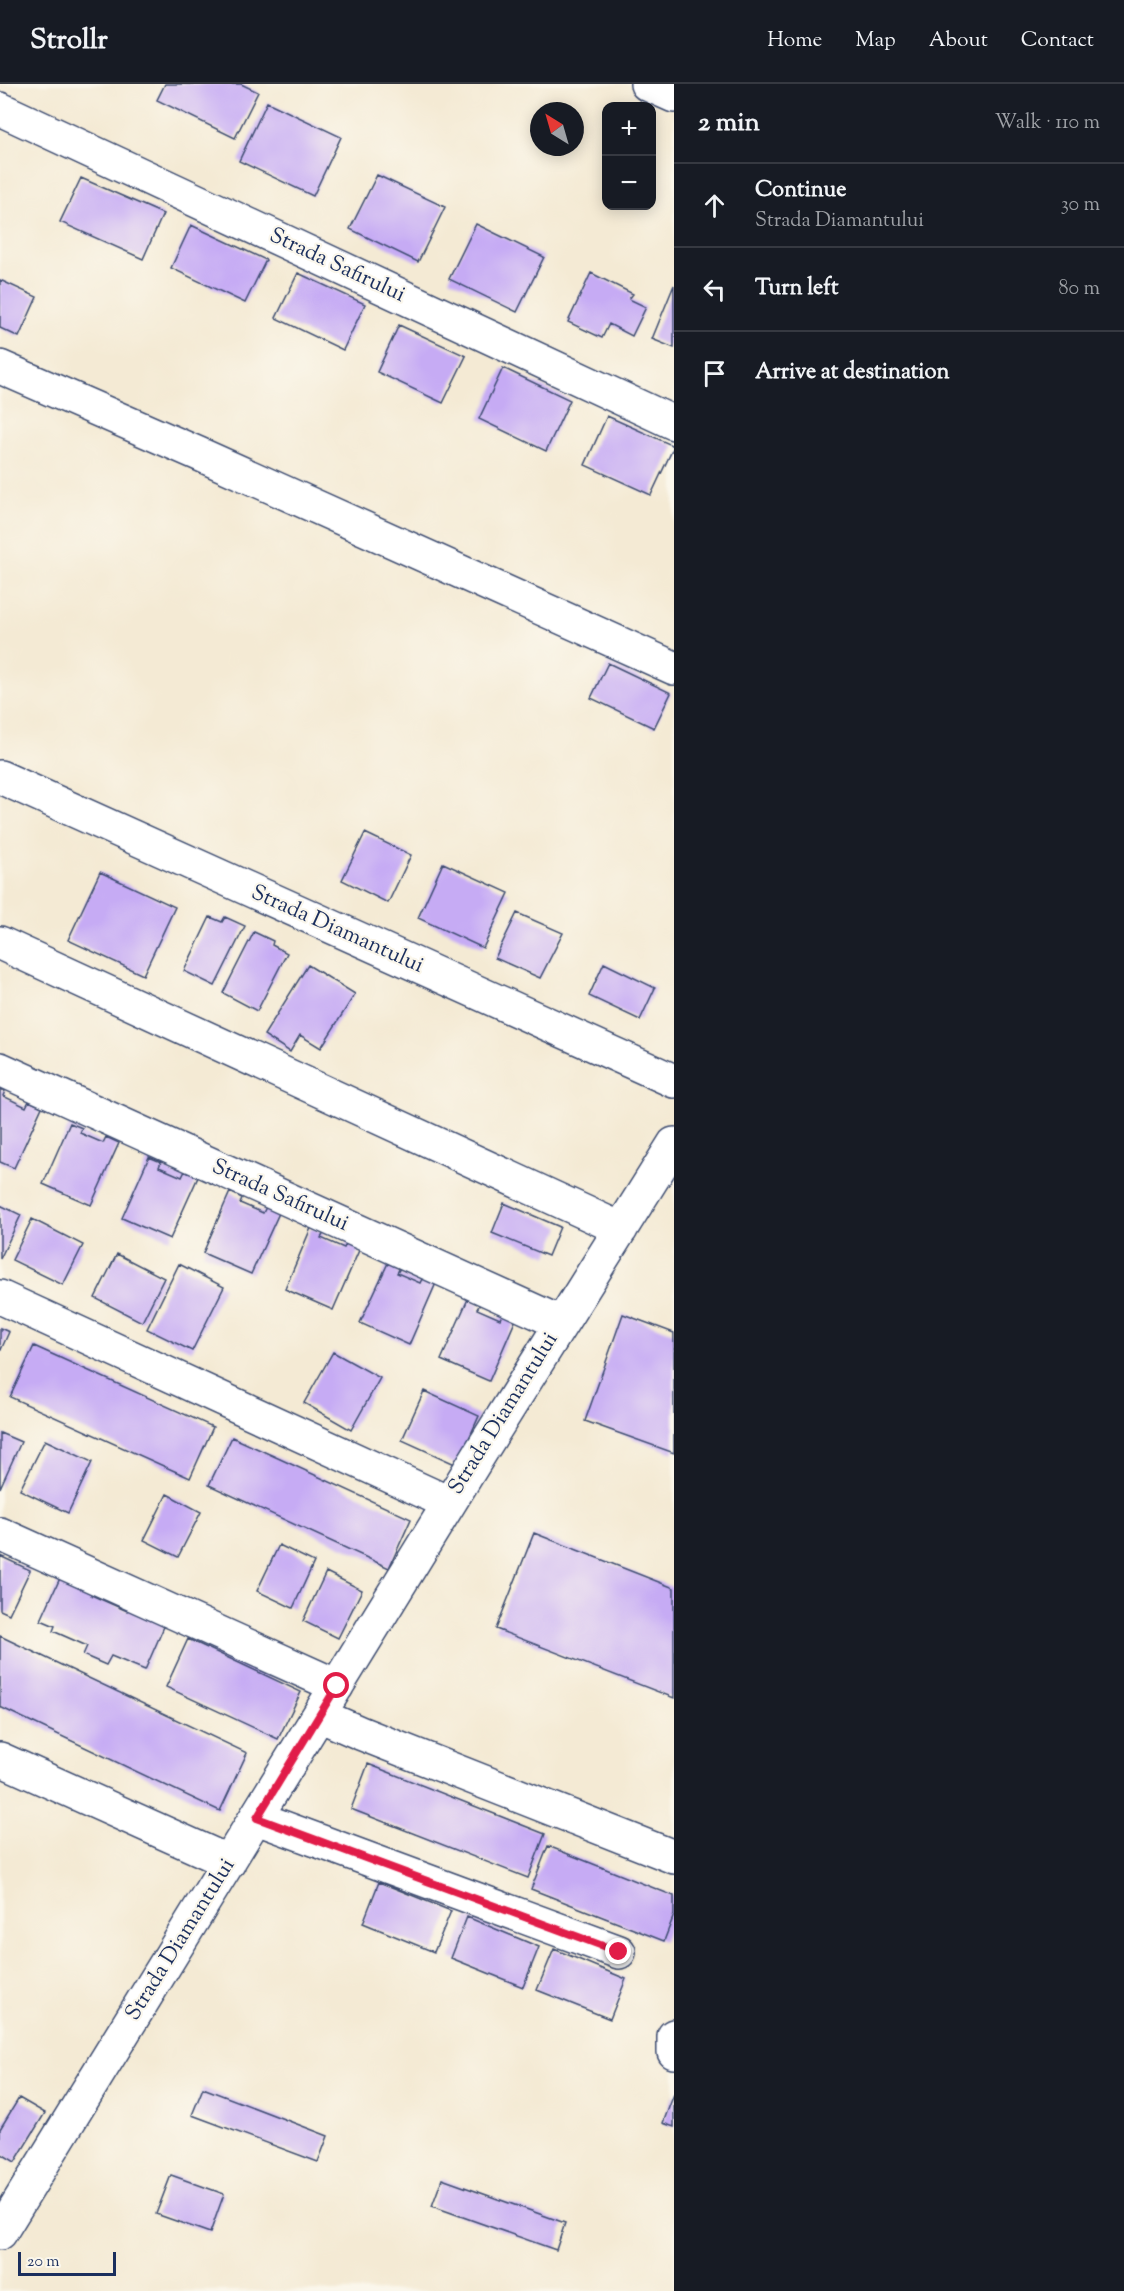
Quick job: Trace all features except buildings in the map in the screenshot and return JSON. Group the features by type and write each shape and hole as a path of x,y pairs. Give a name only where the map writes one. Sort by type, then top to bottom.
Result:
{"street":[{"path":"647,84 674,96"},
{"name":"Strada Safirului","path":"0,109 674,423"},
{"path":"0,367 199,453 674,668"},
{"name":"Strada Diamantului","path":"0,777 674,1082"},
{"path":"0,943 621,1229"},
{"name":"Strada Safirului","path":"0,1069 561,1323"},
{"name":"Strada Diamantului","path":"0,2233 12,2188 257,1818 449,1503 674,1144"},
{"path":"0,1297 449,1503"},
{"path":"0,1534 337,1686"},
{"path":"319,1715 674,1857"},
{"path":"0,1758 229,1862"},
{"path":"257,1818 619,1952"},
{"path":"674,2036 674,2052"}],"route":[{"path":"337,1686 257,1818 619,1952"}]}
